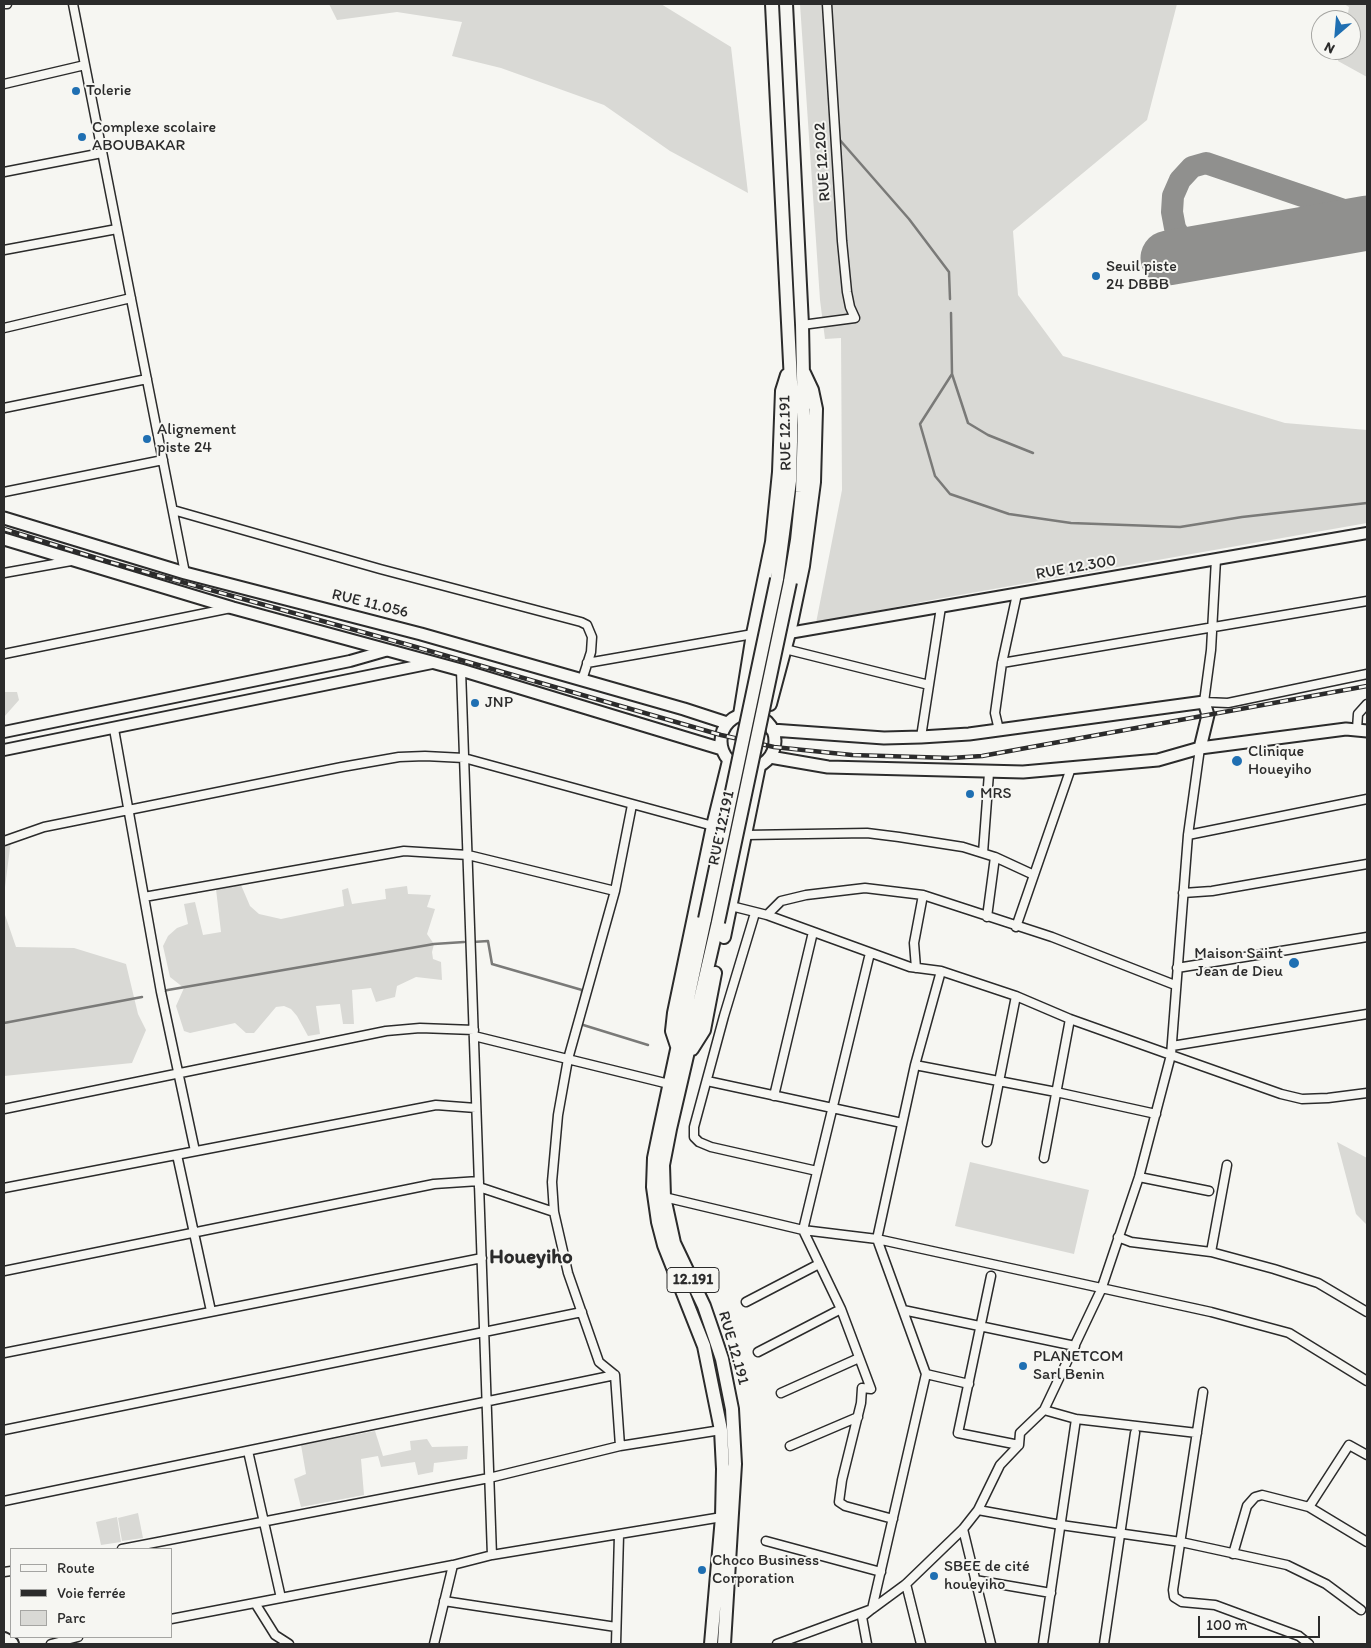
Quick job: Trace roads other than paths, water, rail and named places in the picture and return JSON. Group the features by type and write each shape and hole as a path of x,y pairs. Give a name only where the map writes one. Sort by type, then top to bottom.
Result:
{"highway":[{"path":"4,1640 11,1644"}],"main road":[{"name":"RUE 12.191","path":"724,1644 735,1472 732,1409 718,1345 704,1306 674,1243 664,1197 663,1165 705,919 783,580 798,540 804,463 795,370 772,4"},
{"name":"RUE 12.191","path":"786,4 802,325 795,370"},
{"path":"740,716 753,634 772,542 779,472 782,391 795,370 812,390 816,409 814,482 803,566 769,725 775,743 770,757 759,766 744,768 729,761 722,748 721,736 727,723 740,716 753,715 769,725 884,738 922,738 998,730 1204,702 1208,716 1200,748"},
{"name":"RUE 11.056","path":"4,518 185,573 421,634 727,723"},
{"path":"4,539 233,608 385,651 461,670 722,748"},
{"name":"RUE 12.191","path":"711,1644 722,1517 723,1469 721,1430 704,1346 664,1245 655,1203 654,1158 669,1084 683,1051 718,922 783,580"},
{"path":"770,757 828,767 988,773 1158,760 1200,748 1362,730"},
{"path":"729,761 713,826 674,1013 672,1030 683,1051 702,1036 706,1024 759,766"}],"street":[{"path":"73,4 185,573"},
{"name":"RUE 12.202","path":"802,325 855,318 850,307 842,241 827,4"},
{"path":"4,84 85,66"},
{"path":"4,172 102,153"},
{"path":"4,250 117,229"},
{"path":"4,328 131,298"},
{"path":"4,408 147,379"},
{"path":"4,492 163,460"},
{"path":"173,510 380,570 581,622 587,625 592,637 591,652 582,680"},
{"name":"RUE 12.300","path":"789,633 1367,534"},
{"path":"4,573 76,560"},
{"path":"1216,560 1213,628 1204,702 1228,703 1367,674"},
{"path":"998,730 994,713 1002,663 1017,594"},
{"path":"1002,663 1367,601"},
{"path":"922,738 941,606"},
{"path":"4,654 233,608"},
{"path":"588,663 753,634"},
{"path":"785,650 929,684"},
{"path":"4,732 350,661 385,651"},
{"path":"4,750 432,663"},
{"path":"461,670 482,1258 485,1402 492,1555"},
{"path":"1362,730 1358,714 1367,704"},
{"path":"114,729 144,897 195,1151"},
{"path":"867,1644 862,1617 906,1584 963,1529 978,1510 1000,1465 1019,1445 1020,1433 1044,1410 1101,1290 1139,1177 1171,1051 1188,835 1200,748"},
{"path":"4,841 44,827 399,757 464,758 713,826"},
{"path":"1016,927 1071,768"},
{"path":"983,854 988,773"},
{"path":"1188,835 1367,799"},
{"path":"620,1446 615,1375 599,1362 568,1273 554,1212 552,1182 555,1143 568,1059 615,892 632,805"},
{"path":"746,835 867,833 962,847 995,857 1034,875"},
{"path":"144,897 404,851 468,855 615,892"},
{"path":"987,917 995,857"},
{"path":"1183,893 1212,890 1367,864"},
{"path":"767,915 781,901 806,895 866,888 923,896 1052,937 1175,985"},
{"path":"916,968 914,943 923,896"},
{"path":"731,906 767,915 916,968 942,971 1016,996 1070,1019 1171,1051 1281,1094 1302,1099 1367,1093"},
{"path":"755,913 724,1016 694,1127 694,1137 699,1142 817,1171"},
{"path":"774,1096 813,932"},
{"path":"1177,968 1367,937"},
{"path":"870,953 803,1230 841,1310 871,1389 862,1388 858,1417 842,1480 839,1502 845,1506 893,1519"},
{"path":"872,1609 926,1374 877,1239 915,1065 942,971"},
{"path":"987,1142 1016,996"},
{"path":"1171,1051 1367,1014"},
{"path":"1044,1158 1070,1019"},
{"path":"4,1109 178,1072 396,1030 438,1028 474,1033 669,1084"},
{"path":"915,1065 1056,1092 1156,1114"},
{"path":"707,1081 902,1123"},
{"path":"4,1188 436,1105 476,1108"},
{"path":"176,1155 210,1311"},
{"path":"1211,1252 1228,1165"},
{"path":"1139,1177 1209,1191"},
{"path":"4,1271 192,1235 434,1184 479,1184 554,1212"},
{"path":"664,1197 803,1230 877,1239 1101,1290 1211,1312 1289,1333 1367,1381"},
{"path":"1118,1238 1131,1242 1211,1252 1318,1283 1367,1312"},
{"path":"4,1353 482,1258"},
{"path":"746,1302 819,1264"},
{"path":"991,1276 958,1433 1019,1445"},
{"path":"758,1352 841,1310"},
{"path":"903,1310 1075,1346"},
{"path":"4,1430 582,1312"},
{"path":"780,1393 859,1358"},
{"path":"926,1374 968,1384"},
{"path":"4,1501 615,1375"},
{"path":"1203,1392 1174,1597 1182,1602 1215,1605 1299,1636 1309,1644"},
{"path":"1044,1410 1076,1419 1197,1433"},
{"path":"790,1446 858,1417"},
{"path":"1043,1644 1076,1419"},
{"path":"127,1548 489,1478 620,1446 721,1430"},
{"path":"1104,1644 1135,1433"},
{"path":"1309,1506 1349,1445 1367,1454"},
{"path":"248,1451 281,1598"},
{"path":"1233,1554 1247,1506 1255,1497 1262,1495 1309,1506 1367,1542"},
{"path":"978,1510 1061,1525 1181,1542 1287,1565 1326,1584 1361,1610"},
{"path":"172,1619 453,1565 492,1555 722,1517"},
{"path":"963,1529 991,1644"},
{"path":"616,1644 619,1535"},
{"path":"766,1541 881,1572"},
{"path":"434,1644 453,1565"},
{"path":"975,1580 1051,1593"},
{"path":"906,1584 921,1644"},
{"path":"444,1602 616,1627"},
{"path":"256,1603 275,1635 289,1644"},
{"path":"777,1644 797,1641 872,1609"},
{"path":"51,1644 74,1638"}],"waterway":[{"path":"839,139 909,219 949,272 950,299"},
{"path":"951,313 952,374 920,424 935,476 950,494 1009,514 1071,523 1180,527 1242,517 1367,503"},
{"path":"952,374 968,423 988,435 1033,453"},
{"path":"473,942 488,941 492,964 582,990 582,998"},
{"path":"162,991 434,944 464,942"},
{"path":"4,1023 142,997"},
{"path":"580,1024 648,1045"}],"railway":[{"path":"4,529 106,561 409,645 721,735 774,747 852,755 951,758 982,756 1367,686"}],"place":[{"name":"Tolerie","path":"76,91"},
{"name":"Complexe scolaire ABOUBAKAR","path":"82,137"},
{"name":"Seuil piste 24 DBBB","path":"1096,276"},
{"name":"Alignement piste 24","path":"147,439"},
{"name":"JNP","path":"475,703"},
{"name":"Clinique Houeyiho","path":"1237,761"},
{"name":"MRS","path":"970,794"},
{"name":"Maison Saint Jean de Dieu","path":"1294,963"},
{"name":"PLANETCOM Sarl Benin","path":"1023,1366"},
{"name":"Choco Business Corporation","path":"702,1570"},
{"name":"SBEE de cité houeyiho","path":"934,1576"}],"district":[{"name":"Houeyiho","path":"531,1258"}]}
